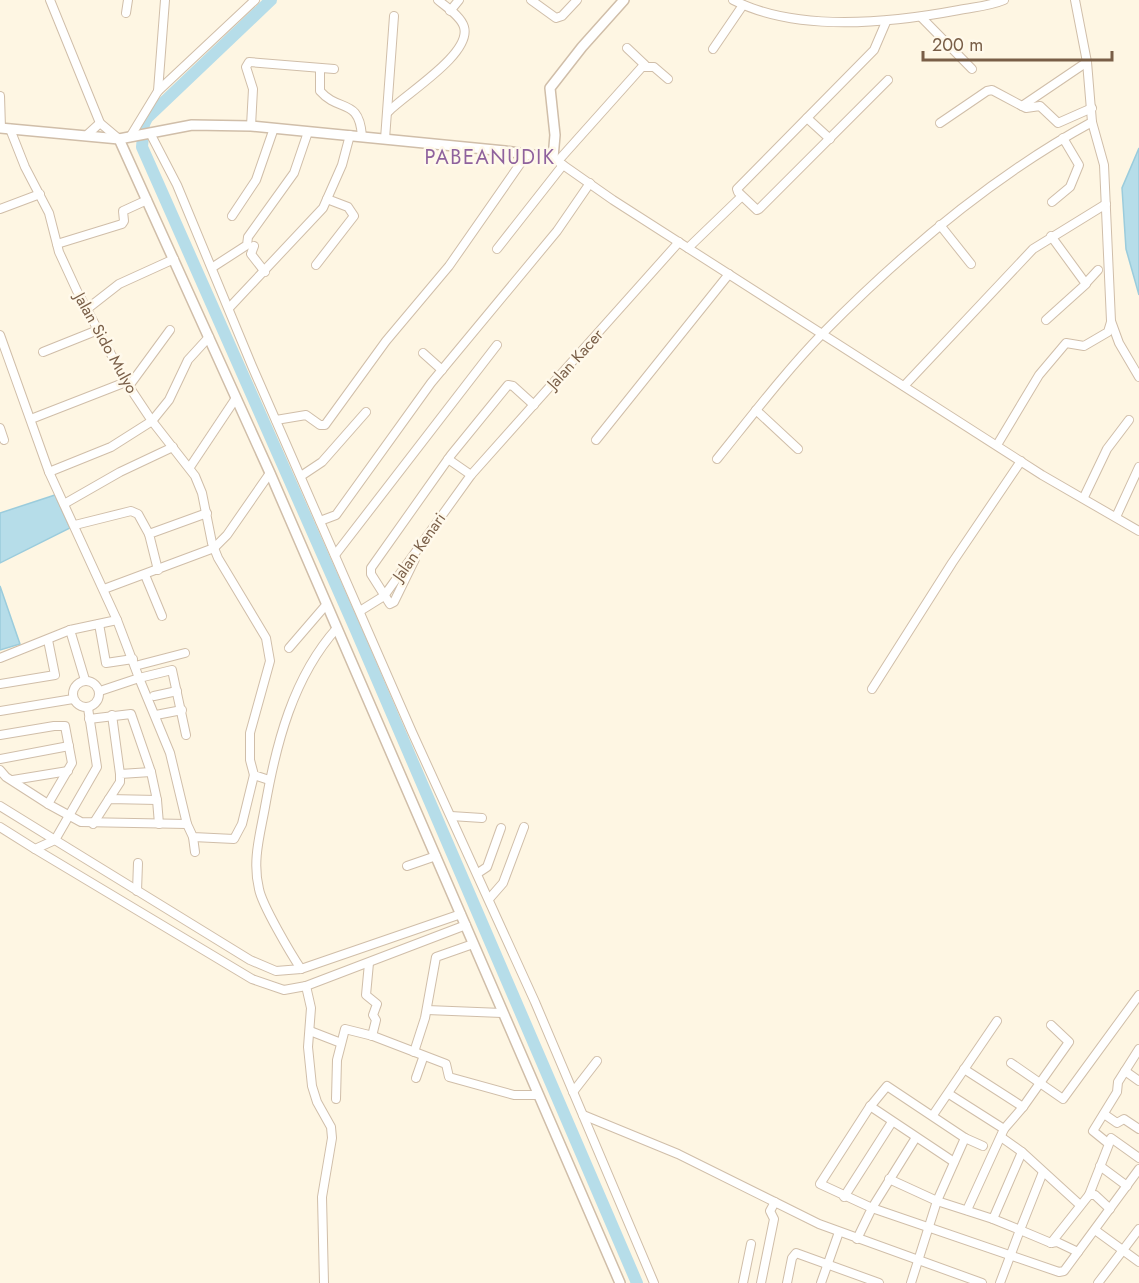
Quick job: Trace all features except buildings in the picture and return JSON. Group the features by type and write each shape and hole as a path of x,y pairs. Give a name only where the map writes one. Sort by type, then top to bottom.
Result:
{"street":[{"path":"51,0 100,123 118,139 270,473 620,1283"},
{"path":"126,13 128,0"},
{"path":"142,135 158,91 165,0"},
{"path":"158,91 255,0"},
{"path":"388,112 457,52 465,34 464,27 438,0"},
{"path":"450,11 459,0"},
{"path":"531,0 556,18 577,0"},
{"path":"558,162 550,88 582,47 624,0"},
{"path":"733,0 743,5 792,17 886,22 1004,0"},
{"path":"1075,0 1087,62 1092,122 1104,165 1111,321 1119,343 1139,377"},
{"path":"713,48 743,5"},
{"path":"385,139 394,16"},
{"path":"921,17 972,69"},
{"path":"886,22 874,50 737,189 741,196 757,210 759,209 888,80"},
{"path":"627,48 645,65 654,67 668,79"},
{"path":"252,126 253,89 246,67 249,62 334,69"},
{"path":"1022,106 1087,62"},
{"path":"497,249 558,162 645,65"},
{"path":"320,68 320,91 328,98 353,109 361,122 362,136"},
{"path":"939,123 987,91 993,90 1026,108 1040,106 1058,123 1092,108"},
{"name":"Jalan Sido Mulyo","path":"0,96 4,128 40,194 51,219 57,244 87,309 127,384 152,422 190,467 199,483 214,548 224,571 266,638 270,654 250,733 250,760 254,775"},
{"path":"807,118 830,139"},
{"path":"717,459 822,334 940,225 1011,171 1092,122"},
{"path":"88,134 100,123"},
{"path":"4,128 88,134 118,139 192,125 252,126 527,154 558,162 1021,461 1139,531"},
{"path":"232,216 256,180 274,128"},
{"path":"213,267 247,245 248,237 294,173 308,132"},
{"path":"142,135 177,185 320,522 478,873 654,1283"},
{"path":"229,308 323,208 342,165 350,135"},
{"path":"1052,202 1070,187 1079,165 1064,138"},
{"path":"276,420 306,415 320,425 326,425 386,341 449,266 527,154"},
{"path":"320,522 336,515 442,370 557,231 590,183"},
{"path":"0,209 40,194"},
{"path":"688,248 741,196"},
{"path":"316,265 354,216 348,207 327,199"},
{"path":"57,244 122,224 123,211 147,200"},
{"path":"904,386 1013,269 1051,236 1106,204"},
{"path":"940,225 971,264"},
{"path":"1051,236 1086,283"},
{"name":"Jalan Kacer","path":"471,475 679,242"},
{"path":"254,246 251,254 265,272"},
{"path":"87,309 118,284 174,260"},
{"path":"1046,320 1098,270"},
{"path":"596,440 729,274"},
{"path":"998,446 1039,375 1066,343 1084,346 1091,344 1108,332 1111,321"},
{"path":"43,352 98,330"},
{"path":"31,419 127,384 170,330"},
{"path":"0,334 49,472 104,589 170,753 195,852"},
{"path":"49,472 111,447 152,422 169,400 188,360 209,337"},
{"path":"335,555 497,345"},
{"path":"423,353 442,370"},
{"path":"384,596 371,574 371,568 448,459 508,386 513,386 534,405"},
{"path":"190,467 236,398"},
{"path":"756,410 798,449"},
{"path":"301,477 322,462 366,412"},
{"path":"1084,497 1107,448 1129,420"},
{"path":"0,428 4,440"},
{"path":"64,504 120,472 173,447"},
{"path":"448,459 471,475"},
{"path":"872,689 952,563 1021,461"},
{"path":"1116,517 1139,467"},
{"path":"104,589 214,548 227,535 270,473"},
{"name":"Jalan Kenari","path":"360,611 384,596 390,604 394,602 426,536 471,475"},
{"path":"75,525 131,511 138,514 149,534 158,570"},
{"path":"149,534 207,513"},
{"path":"145,575 162,616"},
{"path":"290,648 326,604"},
{"path":"0,658 70,630 117,620"},
{"path":"99,624 106,663 134,663 185,653"},
{"path":"301,969 261,899 256,859 269,780 278,745 300,684 315,656 337,628"},
{"path":"70,630 86,680"},
{"path":"0,684 55,675 48,640"},
{"path":"100,692 171,669 186,735"},
{"path":"86,680 94,683 100,692 97,703 88,708 79,706 73,699 76,685 86,680"},
{"path":"154,696 177,691"},
{"path":"0,711 73,699"},
{"path":"38,848 53,841 97,767 88,708"},
{"path":"156,716 182,710"},
{"path":"89,719 131,714 151,772 159,824"},
{"path":"93,824 120,782 112,715"},
{"path":"0,735 64,725 72,762 48,804"},
{"path":"0,759 69,746"},
{"path":"0,770 48,804 69,816 93,824 188,824"},
{"path":"13,780 68,771"},
{"path":"120,774 151,772"},
{"path":"193,837 234,839 242,824 254,775 269,780"},
{"path":"109,799 157,800"},
{"path":"0,806 53,841 263,967 282,972 301,969 463,919"},
{"path":"452,816 482,818"},
{"path":"0,827 252,979 284,990 306,986 369,963 463,919"},
{"path":"489,899 504,883 524,827"},
{"path":"478,873 486,867 501,828"},
{"path":"407,866 436,856"},
{"path":"137,891 138,863"},
{"path":"414,1052 427,1010 436,956 473,944"},
{"path":"369,963 366,995 377,1004 373,1016 376,1020 372,1036"},
{"path":"306,986 311,1008 309,1067 312,1086 317,1102 331,1127 332,1138 322,1197 324,1283"},
{"path":"1011,1063 1063,1099 1139,995"},
{"path":"427,1010 502,1013"},
{"path":"933,1115 997,1021"},
{"path":"966,1210 1004,1129 1023,1107 1070,1041 1051,1025"},
{"path":"336,1098 341,1042 345,1029 372,1036 414,1052 423,1058 446,1064 449,1077 514,1095 538,1095"},
{"path":"310,1031 341,1042"},
{"path":"1139,1049 1093,1131 1111,1138 1139,1158"},
{"path":"416,1078 423,1058"},
{"path":"573,1092 597,1060"},
{"path":"964,1069 1023,1107"},
{"path":"1125,1071 1139,1081"},
{"path":"983,1146 965,1138 887,1086 870,1106 820,1185 872,1208 1059,1272 1064,1271 1139,1169"},
{"path":"949,1094 1004,1129"},
{"path":"870,1106 915,1139 954,1162"},
{"path":"1104,1114 1118,1123 1124,1119 1139,1129"},
{"path":"583,1115 678,1154 839,1232 982,1283"},
{"path":"844,1197 892,1122"},
{"path":"1001,1137 1022,1152 1080,1205"},
{"path":"911,1283 938,1201 965,1138"},
{"path":"1051,1242 1089,1195 1111,1138"},
{"path":"857,1239 872,1208 915,1139"},
{"path":"993,1219 1022,1152"},
{"path":"1100,1166 1127,1186"},
{"path":"1000,1283 1043,1172"},
{"path":"889,1179 938,1201 993,1219 1051,1242 1057,1242 1078,1252"},
{"path":"1089,1195 1095,1195 1110,1209"},
{"path":"761,1283 774,1219 770,1211 775,1202"},
{"path":"1098,1283 1139,1228"},
{"path":"1095,1230 1139,1262"},
{"path":"821,1283 839,1232"},
{"path":"743,1283 751,1244"},
{"path":"787,1283 792,1258 796,1253 879,1283"}],"water":[{"path":"1139,148 1139,295 1126,249 1122,188"},
{"path":"55,495 70,528 0,563 0,513"},
{"path":"0,586 20,644 0,650"}],"waterway":[{"path":"271,0 147,118 144,124 142,147 355,628 637,1283"}],"district":[{"name":"PABEANUDIK","path":"490,157"}]}
